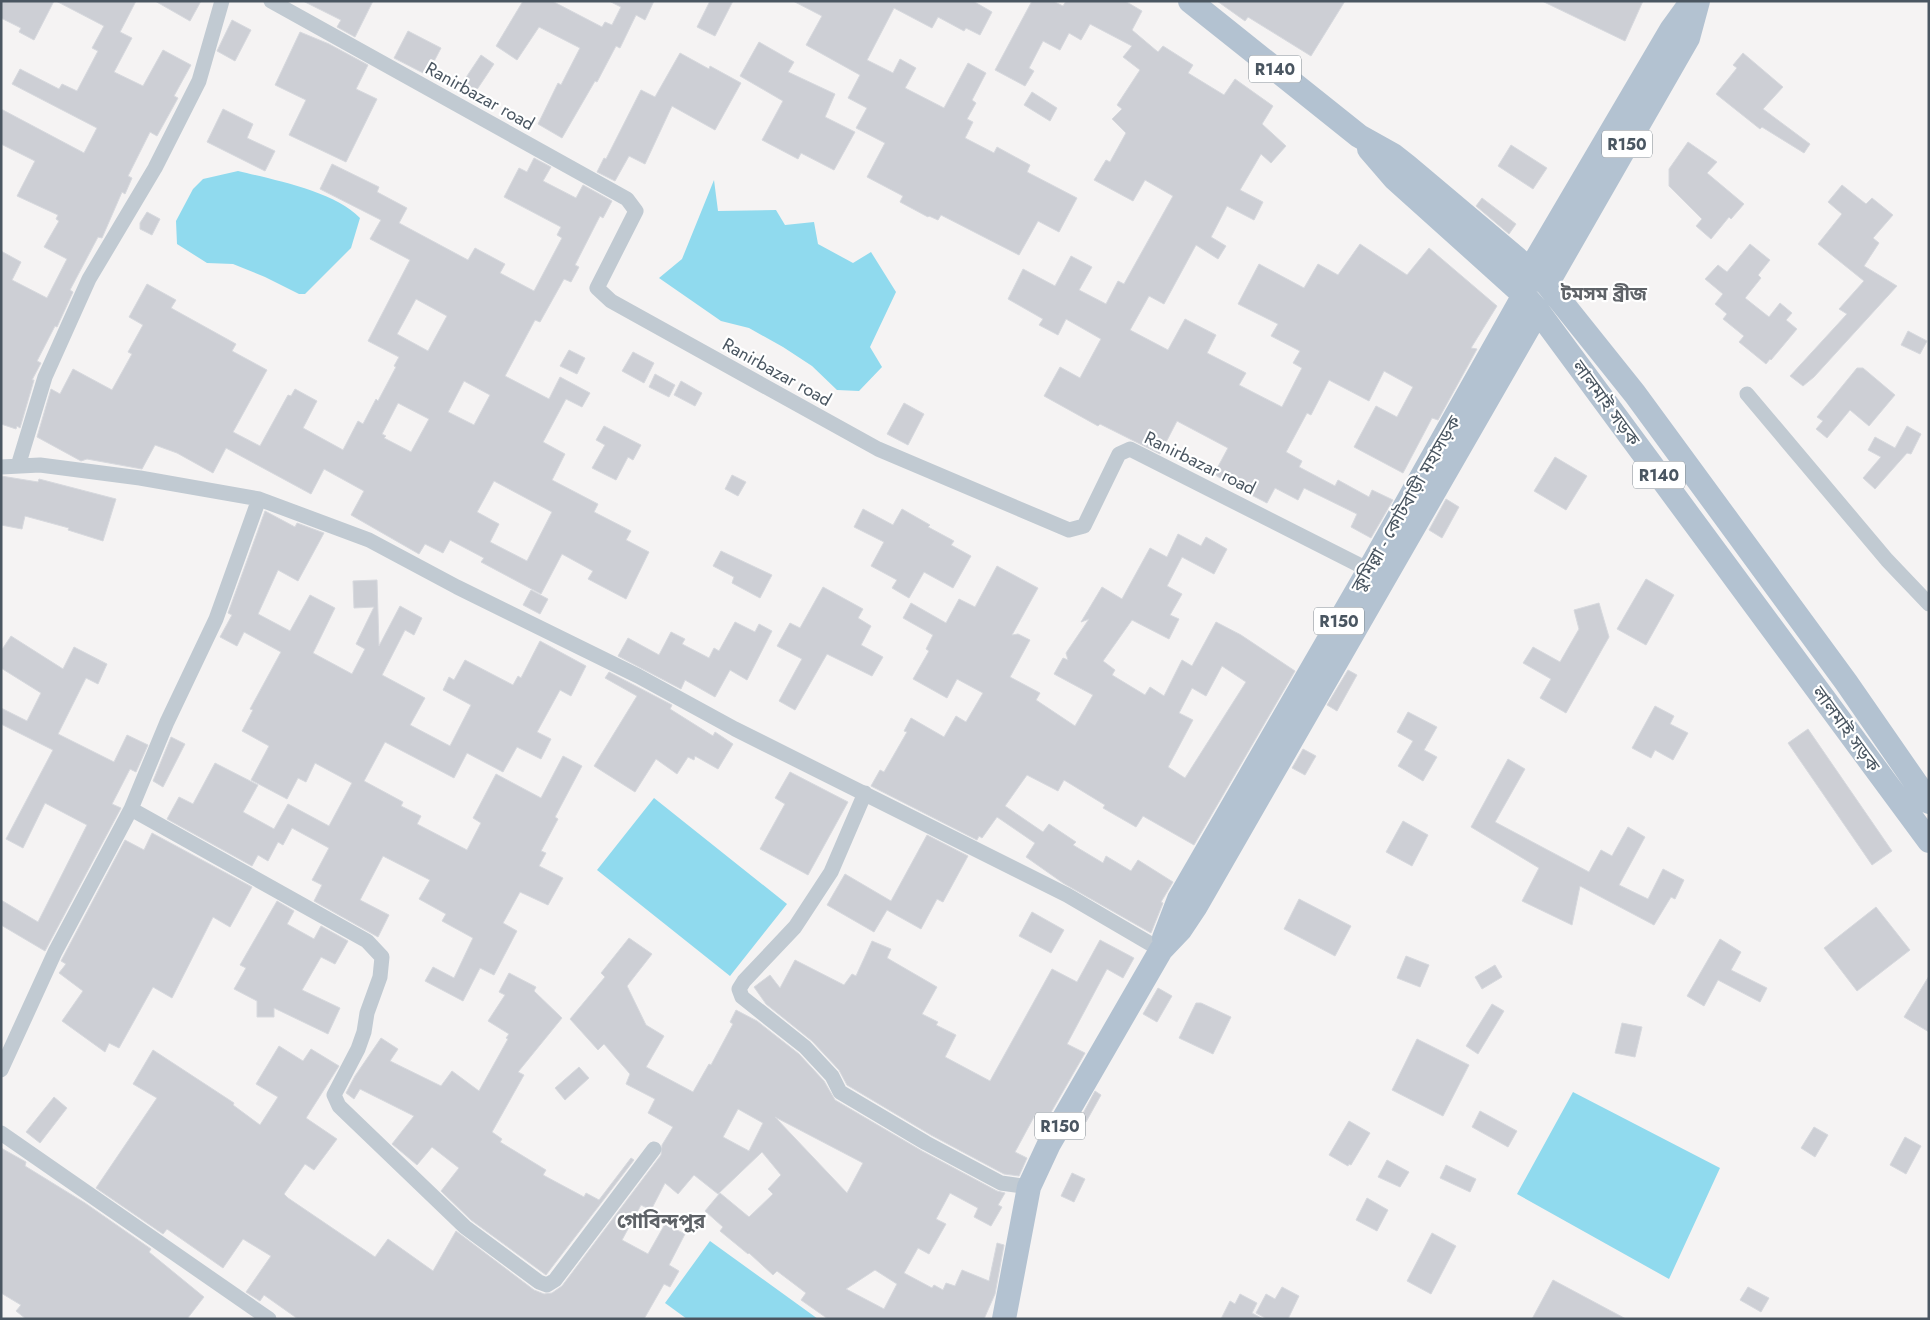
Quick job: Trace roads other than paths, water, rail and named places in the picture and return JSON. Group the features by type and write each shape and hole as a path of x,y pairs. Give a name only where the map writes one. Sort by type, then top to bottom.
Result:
{"main road":[{"name":"লালমাই সড়ক","path":"1190,1 1359,136 1393,155 1407,166 1539,276 1635,394 1846,682 1929,802"},
{"name":"R150","path":"1539,276 1608,157 1671,30 1692,1"},
{"name":"R150","path":"1608,157 1688,38 1698,1"},
{"name":"লালমাই সড়ক","path":"1359,136 1394,178 1531,303 1929,841"},
{"name":"কুমিল্লা - কোটবাড়ী মহাসড়ক","path":"1359,606 1369,570 1531,303"},
{"name":"কুমিল্লা - কোটবাড়ী মহাসড়ক","path":"1004,1319 1029,1186 1049,1144 1161,950 1180,930 1196,906 1359,606 1531,303"},
{"path":"1823,698 1846,682"}],"street":[{"path":"18,466 45,376 88,279 155,168 199,81 222,1"},
{"name":"Ranirbazar road","path":"271,1 627,199 636,211 597,288 611,301 878,449 1069,530 1084,526 1119,454 1130,449 1369,570"},
{"path":"1747,394 1887,560 1929,604"},
{"path":"1,467 40,465 140,478 259,499 369,540 457,587 580,646 735,729 1066,895 1161,950"},
{"path":"1,1070 55,952 131,809 167,722 216,619 259,499"},
{"path":"865,793 831,872 795,927 744,981 740,989 742,997 805,1047 832,1076 840,1092 926,1143 1002,1183 1029,1186"},
{"path":"131,809 367,941 382,956 380,977 367,1013 364,1032 358,1049 334,1095 339,1106 465,1227 539,1282 547,1285 555,1280 654,1149"},
{"path":"1,1133 269,1319"}],"water":[{"path":"238,171 286,183 319,194 349,209 360,218 351,248 305,294 299,294 233,264 207,263 177,244 176,221 193,189 203,179"},
{"path":"714,180 718,211 776,210 785,225 814,222 818,244 853,263 871,252 896,292 870,347 882,367 859,391 837,390 812,366 783,347 749,328 721,321 659,278 682,259"},
{"path":"654,798 787,904 730,976 597,870"},
{"path":"1573,1092 1720,1168 1669,1279 1517,1194"},
{"path":"710,1241 818,1319 687,1319 665,1303"}],"district":[{"name":"টমসম ব্রীজ","path":"1604,293"},
{"name":"গোবিন্দপুর","path":"661,1221"}]}
